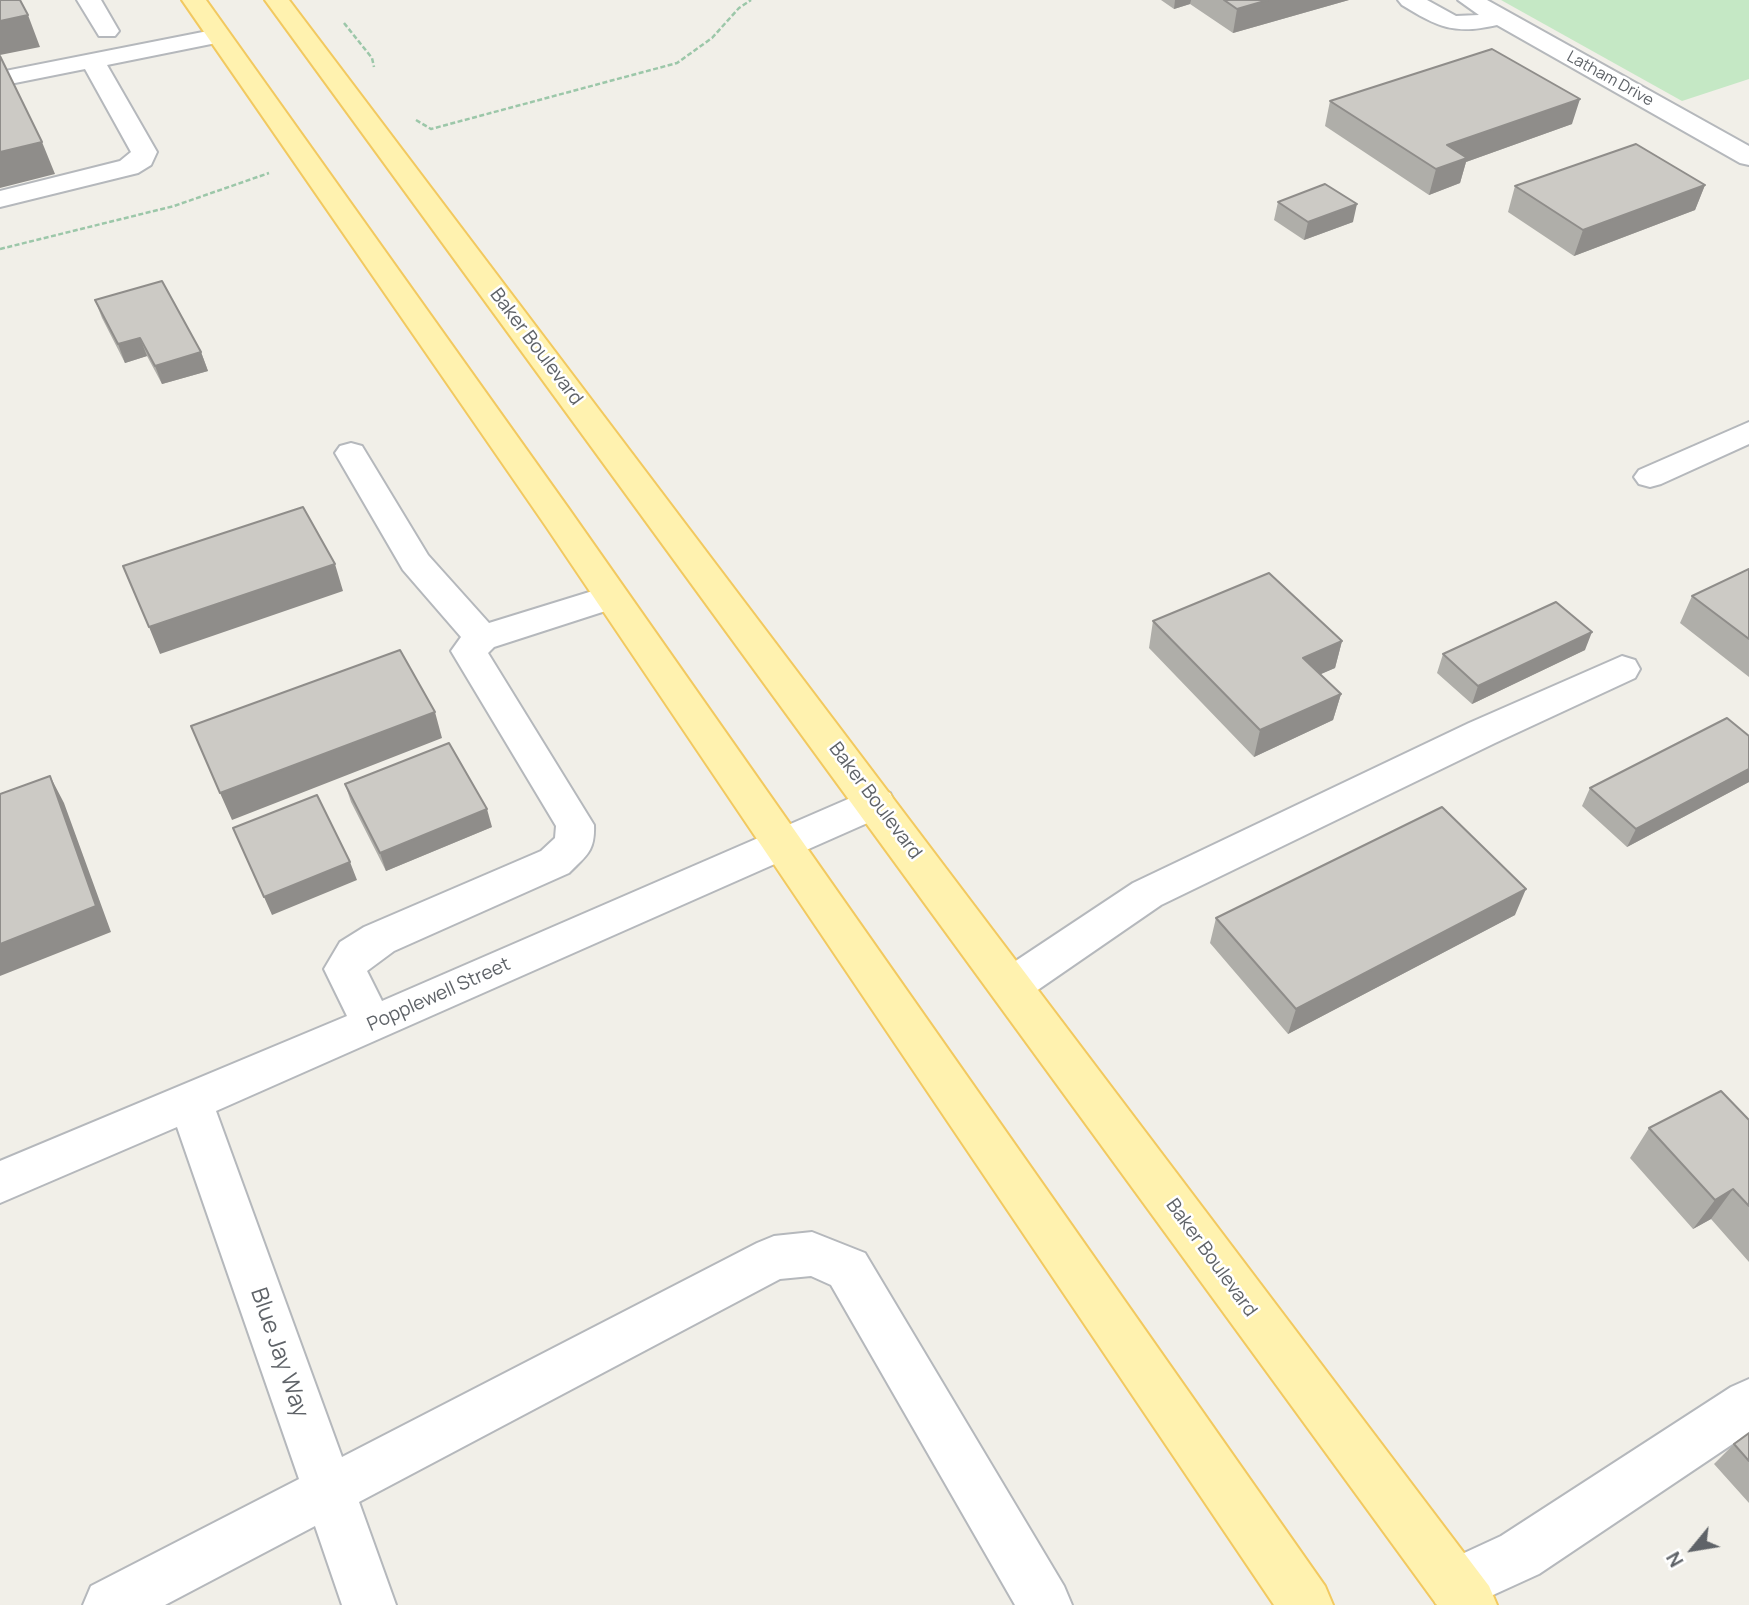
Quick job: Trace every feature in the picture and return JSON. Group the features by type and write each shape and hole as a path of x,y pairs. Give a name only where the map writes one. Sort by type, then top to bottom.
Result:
{"main road":[{"path":"194,0 612,597 1306,1605"},
{"name":"Baker Boulevard","path":"277,0 1462,1595"}],"street":[{"path":"89,0 107,31"},
{"path":"1410,0 1450,23 1465,26 1500,16"},
{"name":"Latham Drive","path":"1470,0 1749,157"},
{"path":"0,79 218,36"},
{"path":"0,198 129,167 142,159 144,152 93,61"},
{"path":"1650,477 1749,432"},
{"path":"351,453 415,562 482,638"},
{"path":"372,1024 345,969 355,954 379,939 555,862 575,843 575,825 470,651 482,638 612,597"},
{"path":"1011,986 1147,894 1622,668"},
{"name":"Popplewell Street","path":"0,1182 372,1024 876,803"},
{"name":"Blue Jay Way","path":"190,1101 369,1605"},
{"path":"110,1605 774,1258 812,1254 848,1269 1045,1605"},
{"path":"1462,1595 1749,1404"}],"path":[{"path":"410,117 431,129 677,63 712,38 739,8 751,0"},
{"path":"341,19 372,58 376,76"},
{"path":"0,249 90,229 174,206 256,176 307,162"}],"green space":[{"path":"1501,0 1749,0 1749,79 1682,101"}],"building":[{"path":"0,0 20,0 28,15 0,21"},
{"path":"1224,0 1268,0 1237,9"},
{"path":"1492,49 1580,99 1447,145 1467,158 1436,169 1330,101"},
{"path":"0,56 42,142 0,152"},
{"path":"1636,144 1705,185 1583,230 1515,186"},
{"path":"1325,184 1357,204 1308,222 1278,202"},
{"path":"162,281 201,352 155,366 140,338 118,344 95,300"},
{"path":"303,507 335,564 149,627 123,566"},
{"path":"1749,569 1749,639 1692,596"},
{"path":"1269,573 1342,641 1303,658 1341,694 1260,730 1153,621"},
{"path":"1556,602 1592,632 1478,686 1443,654"},
{"path":"400,650 435,712 220,793 191,726"},
{"path":"1727,718 1749,736 1749,769 1636,829 1590,788"},
{"path":"449,743 487,809 380,853 345,784"},
{"path":"50,776 96,906 0,944 0,794"},
{"path":"317,795 350,862 264,897 233,828"},
{"path":"1442,807 1526,889 1296,1009 1216,918"},
{"path":"1721,1091 1749,1120 1749,1206 1733,1189 1715,1200 1649,1128"},
{"path":"1749,1433 1749,1461 1734,1444"}]}
